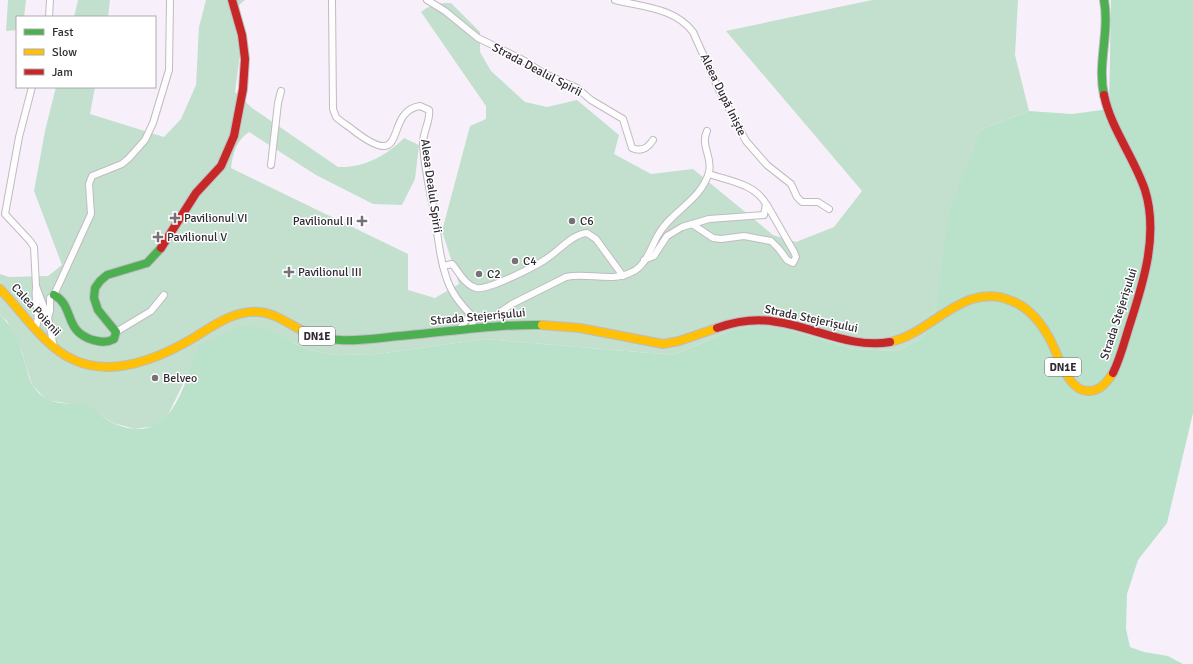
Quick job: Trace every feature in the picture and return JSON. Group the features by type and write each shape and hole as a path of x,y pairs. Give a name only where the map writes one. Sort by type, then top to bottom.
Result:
{"main road":[{"path":"54,295 58,296 65,304 71,325 83,337 106,342 114,339 116,332 102,316 96,303 95,289 98,282 101,278 111,273 147,263 152,259 186,212 197,192 219,170 225,159 238,122 245,62 242,36 232,0"},
{"name":"Strada Stejerișului","path":"54,347 83,363 102,367 124,367 142,363 159,356 233,316 259,312 280,318 309,334 334,340 357,340 472,329 535,325 554,326 650,343 669,344 737,322 763,320 859,342 884,343 906,336 964,300 976,297 993,296 1010,300 1032,313 1051,336 1070,383 1082,390 1096,390 1110,378 1116,363 1145,277 1151,244 1150,212 1144,185 1113,124 1103,91 1102,73 1107,24 1104,0"},
{"name":"Calea Poienii","path":"0,289 54,347"}],"street":[{"path":"50,0 50,16"},
{"path":"48,318 50,311 50,300 54,295 91,214 92,206 89,192 90,180 96,174 122,164 137,151 145,140 155,117 169,70 170,0"},
{"name":"Aleea Dealul Spirii","path":"332,0 333,109 336,117 373,145 384,147 389,145 402,118 410,109 420,106 429,110 430,114 424,130 423,143 429,190 443,266 448,283 456,297 473,317"},
{"name":"Strada Dealul Spirii","path":"427,0 478,38 523,60 545,74 577,88 591,100 623,119 632,148 638,150 646,148 653,140"},
{"name":"Aleea După Iniște","path":"615,0 668,12 678,17 693,32 738,127 757,155 791,184 797,197 802,202 818,202 829,210"},
{"path":"32,88 19,137 3,214 34,247 36,286 35,299 39,313 36,328"},
{"path":"271,165 278,103 281,91"},
{"path":"458,331 467,319 473,317 493,317 512,304 566,277 575,275 609,278 623,276 639,269 664,225 672,216 684,209 692,200 702,187 709,174 710,170 704,144 707,131"},
{"path":"692,224 713,238 721,239 744,236 771,241 780,249 787,260 793,263 796,257 758,192 746,186 709,174"},
{"path":"644,260 654,256 667,236 673,231 709,219 764,215 766,204"},
{"path":"443,266 452,264 472,286 476,288 488,287 536,266 578,235 587,233 596,239 623,276"},
{"path":"36,286 48,318 54,347"},
{"path":"116,332 151,311 164,296"},
{"path":"472,329 473,317"}],"green space":[{"path":"8,0 26,0 24,16 16,16 16,30 6,31"},
{"path":"78,0 110,0 108,16 74,16"},
{"path":"206,0 245,0 239,5 242,40 235,92 252,108 338,167 348,167 374,160 390,150 404,138 419,145 415,179 402,205 373,204 316,175 249,132 238,143 231,168 408,254 408,290 435,298 459,284 442,231 470,126 486,119 486,106 421,12 435,4 451,3 480,32 480,52 491,71 525,102 547,107 577,100 619,135 614,154 651,174 693,169 773,235 796,242 834,227 862,191 726,31 872,0 1018,0 1015,55 1029,111 982,129 937,303 927,330 923,337 898,351 854,349 793,331 729,331 674,355 485,339 377,354 336,355 310,350 289,341 185,380 166,419 156,426 135,429 113,423 89,407 47,400 32,385 22,352 7,321 0,315 0,274 9,277 48,276 62,265 34,191 45,131 56,88 95,88 90,114 164,137 181,119 196,85 199,27"},
{"path":"1111,0 1193,0 1193,413 1167,523 1138,560 1127,594 1126,629 1130,647 1144,652 1168,656 1183,664 0,664 0,315 5,320 16,338 22,352 30,382 39,393 51,401 87,406 94,409 113,423 133,429 149,428 162,421 172,409 180,395 199,345 242,326 265,328 310,350 336,355 377,354 485,339 674,355 729,331 757,327 793,331 854,349 898,351 923,337 927,330 937,303 950,207 982,129 1029,111 1072,114 1109,109"}],"traffic: fast":[{"path":"1104,0 1106,24 1102,83 1104,95"},
{"path":"54,295 65,305 77,331 93,340 106,342 114,339 116,332 98,310 94,298 95,288 107,275 147,263 161,248"},
{"path":"303,331 326,339 351,340 375,339 489,327 542,325"}],"traffic: slow":[{"path":"0,289 43,338 53,347 74,360 89,365 105,367 121,366 152,358 181,345 217,323 242,313 259,312 271,314 303,331"},
{"path":"890,342 906,337 964,302 979,297 995,296 1012,301 1028,310 1044,329 1069,378 1082,390 1090,391 1101,387 1113,373"},
{"path":"542,325 580,328 663,344 679,341 717,328"}],"traffic: jam":[{"path":"161,248 196,193 221,166 234,136 243,89 245,59 242,35 232,0"},
{"path":"1104,95 1112,120 1145,190 1149,207 1150,224 1150,242 1144,277 1122,351 1113,373"},
{"path":"717,328 747,321 762,320 805,328 862,343 890,342"}],"place":[{"name":"Pavilionul VI","path":"175,218"},
{"name":"Pavilionul II","path":"362,221"},
{"name":"C6","path":"572,221"},
{"name":"Pavilionul V","path":"158,237"},
{"name":"C4","path":"515,261"},
{"name":"Pavilionul III","path":"289,272"},
{"name":"C2","path":"479,274"},
{"name":"Belveo","path":"155,378"}]}
